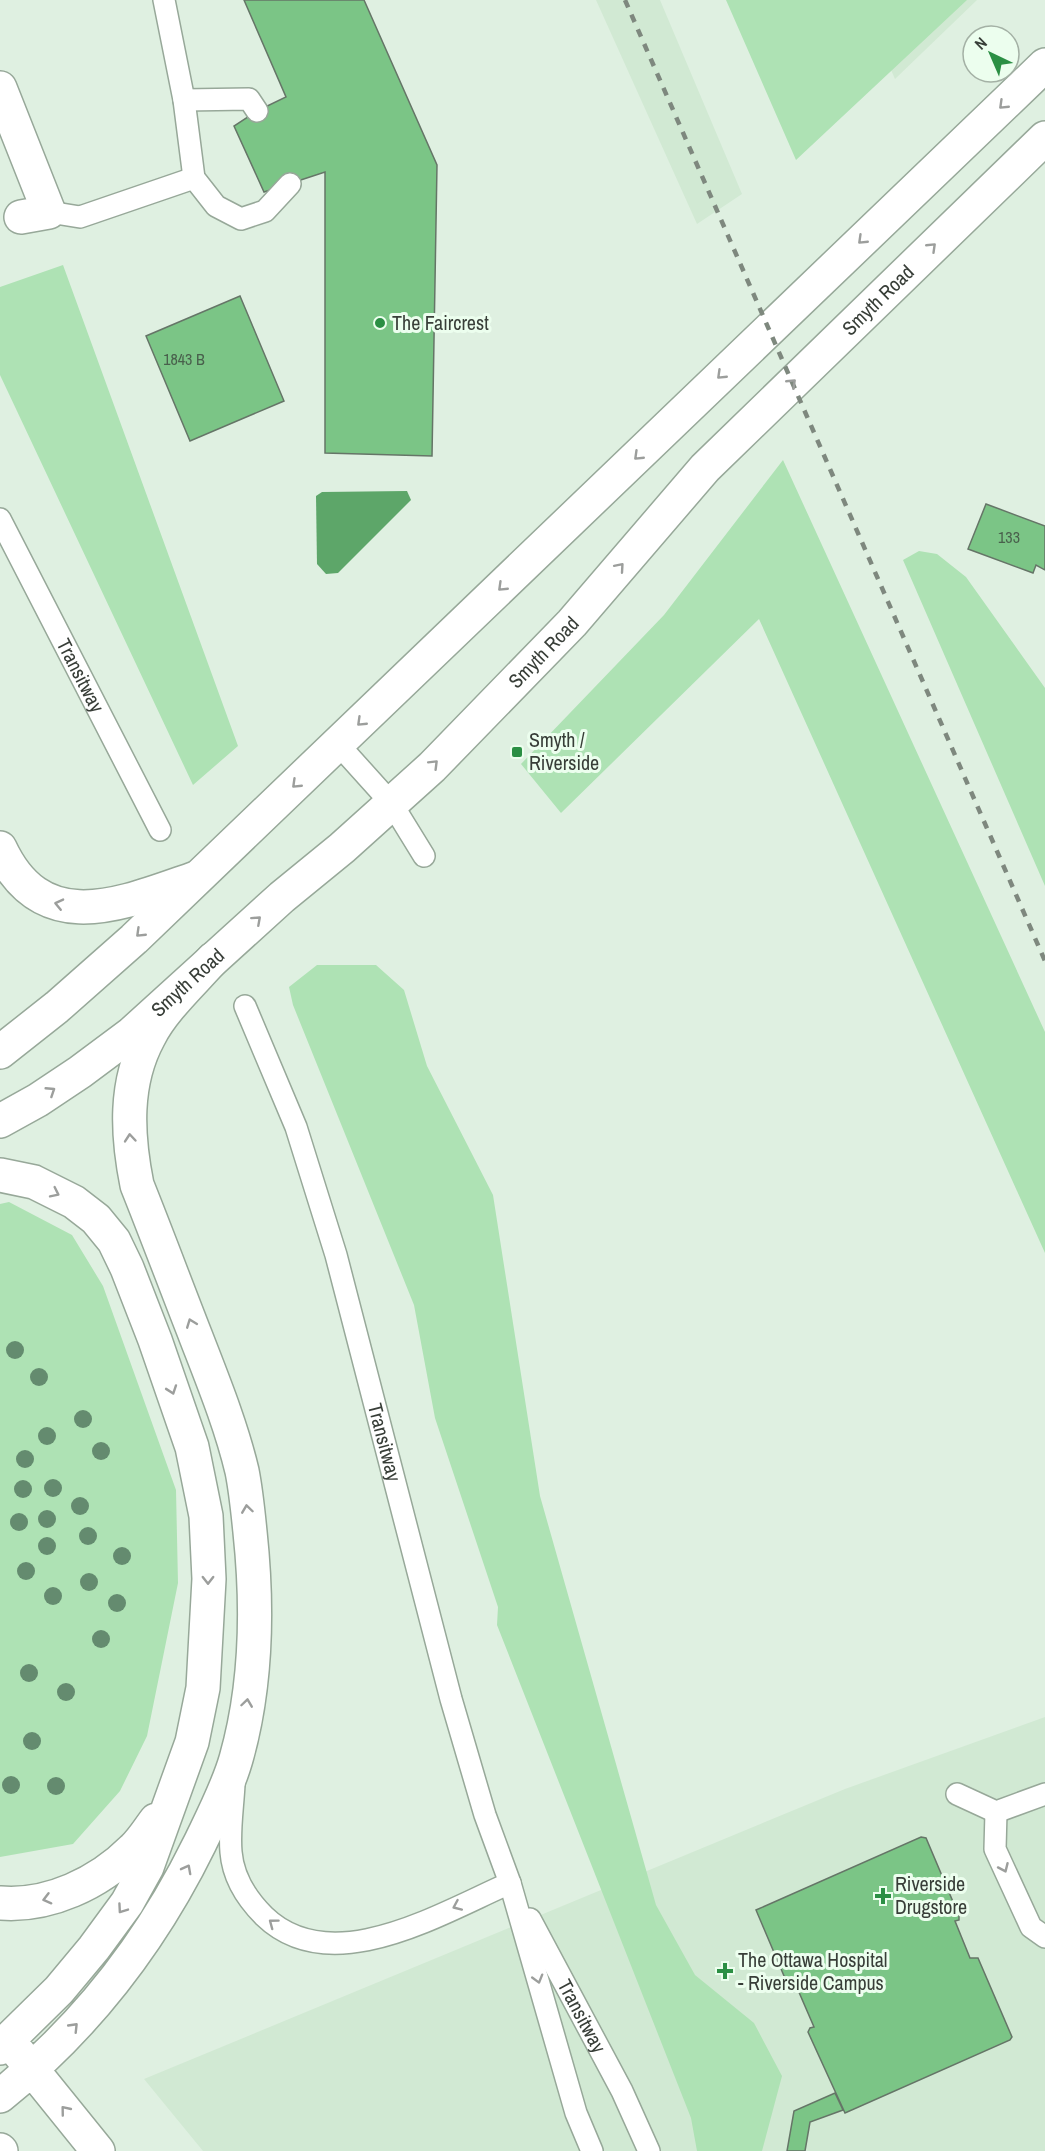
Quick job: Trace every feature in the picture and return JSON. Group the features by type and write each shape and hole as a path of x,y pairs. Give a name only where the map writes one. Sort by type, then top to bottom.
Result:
{"main road":[{"path":"0,1052 57,1007 125,946 1045,65"},
{"path":"0,88 35,214"},
{"name":"Smyth Road","path":"0,1121 38,1100 131,1034 432,767 572,623 705,468 1045,138"},
{"path":"0,848 17,876 33,891 50,903 75,908 130,901 196,878"},
{"path":"0,2096 33,2069 106,1993 160,1916 210,1822 236,1760 247,1708 254,1654 253,1561 242,1473 215,1386 137,1185 129,1129 132,1085 149,1037 162,1017 213,959"},
{"path":"0,1175 34,1182 74,1202 96,1220 114,1241 155,1340 192,1447 206,1516 208,1569 203,1688 192,1742 147,1867 127,1903 94,1948 73,1973 3,2040 33,2069 98,2151"},
{"path":"0,1903 14,1904 46,1900 89,1881 109,1869 134,1848 172,1799"}],"lane":[{"path":"164,0 184,100 194,178 216,206 241,219 265,211 290,184"},
{"path":"184,100 249,99 257,111"},
{"path":"35,214 80,217 194,178"},
{"name":"Transitway","path":"0,519 160,830"},
{"path":"338,744 392,804 424,856"},
{"name":"Transitway","path":"245,1006 296,1127 336,1255 451,1699 485,1815 510,1882 576,2113 592,2151"},
{"path":"236,1760 231,1852 238,1880 251,1904 271,1923 297,1938 325,1944 353,1943 382,1936 419,1923 510,1882"},
{"path":"957,1794 996,1812 1045,1794"},
{"path":"996,1812 995,1848 1031,1927 1045,1937"},
{"name":"Transitway","path":"510,1882 622,2091 649,2151"}],"shaded area":[{"path":"596,0 660,0 742,194 697,224"},
{"path":"726,0 967,0 796,160"},
{"path":"860,0 977,0 895,79"},
{"path":"63,265 238,746 193,785 0,375 0,287"},
{"path":"783,460 1045,1032 1045,1253 759,619 561,813 521,764 664,615"},
{"path":"407,491 411,500 338,573 326,574 317,564 316,496 322,492"},
{"path":"919,551 937,554 966,577 1045,688 1045,886 903,560"},
{"path":"317,965 376,965 404,990 427,1066 493,1195 540,1496 656,1905 695,1975 754,2023 782,2076 762,2151 697,2151 691,2118 497,1625 498,1607 435,1418 414,1305 293,1005 289,987"},
{"path":"9,1202 72,1235 103,1286 176,1490 178,1583 147,1736 120,1791 73,1844 0,1857 0,1204"},
{"name":"The Ottawa Hospital - Riverside Campus","path":"1045,1717 1045,2151 203,2151 144,2079 845,1789"}],"building":[{"name":"The Faircrest","path":"244,0 364,0 437,165 432,456 325,453 325,172 264,192 234,126 257,111 286,97"},
{"path":"240,296 284,401 190,441 146,336"},
{"path":"986,504 1045,526 1045,570 1036,565 1033,573 968,549"},
{"path":"921,1837 926,1838 959,1916 959,1920 955,1921 970,1958 978,1958 1012,2037 1010,2040 845,2113 808,2032 814,2027 798,1990 793,1992 790,1990 756,1910"},
{"path":"835,2093 843,2110 810,2122 805,2151 787,2151 794,2111"}],"railway":[{"path":"625,0 1045,961"}],"place":[{"name":"The Faircrest","path":"380,323"},
{"name":"Smyth / Riverside","path":"517,752"},
{"name":"Riverside Drugstore","path":"883,1896"},
{"name":"The Ottawa Hospital - Riverside Campus","path":"725,1971"}]}
